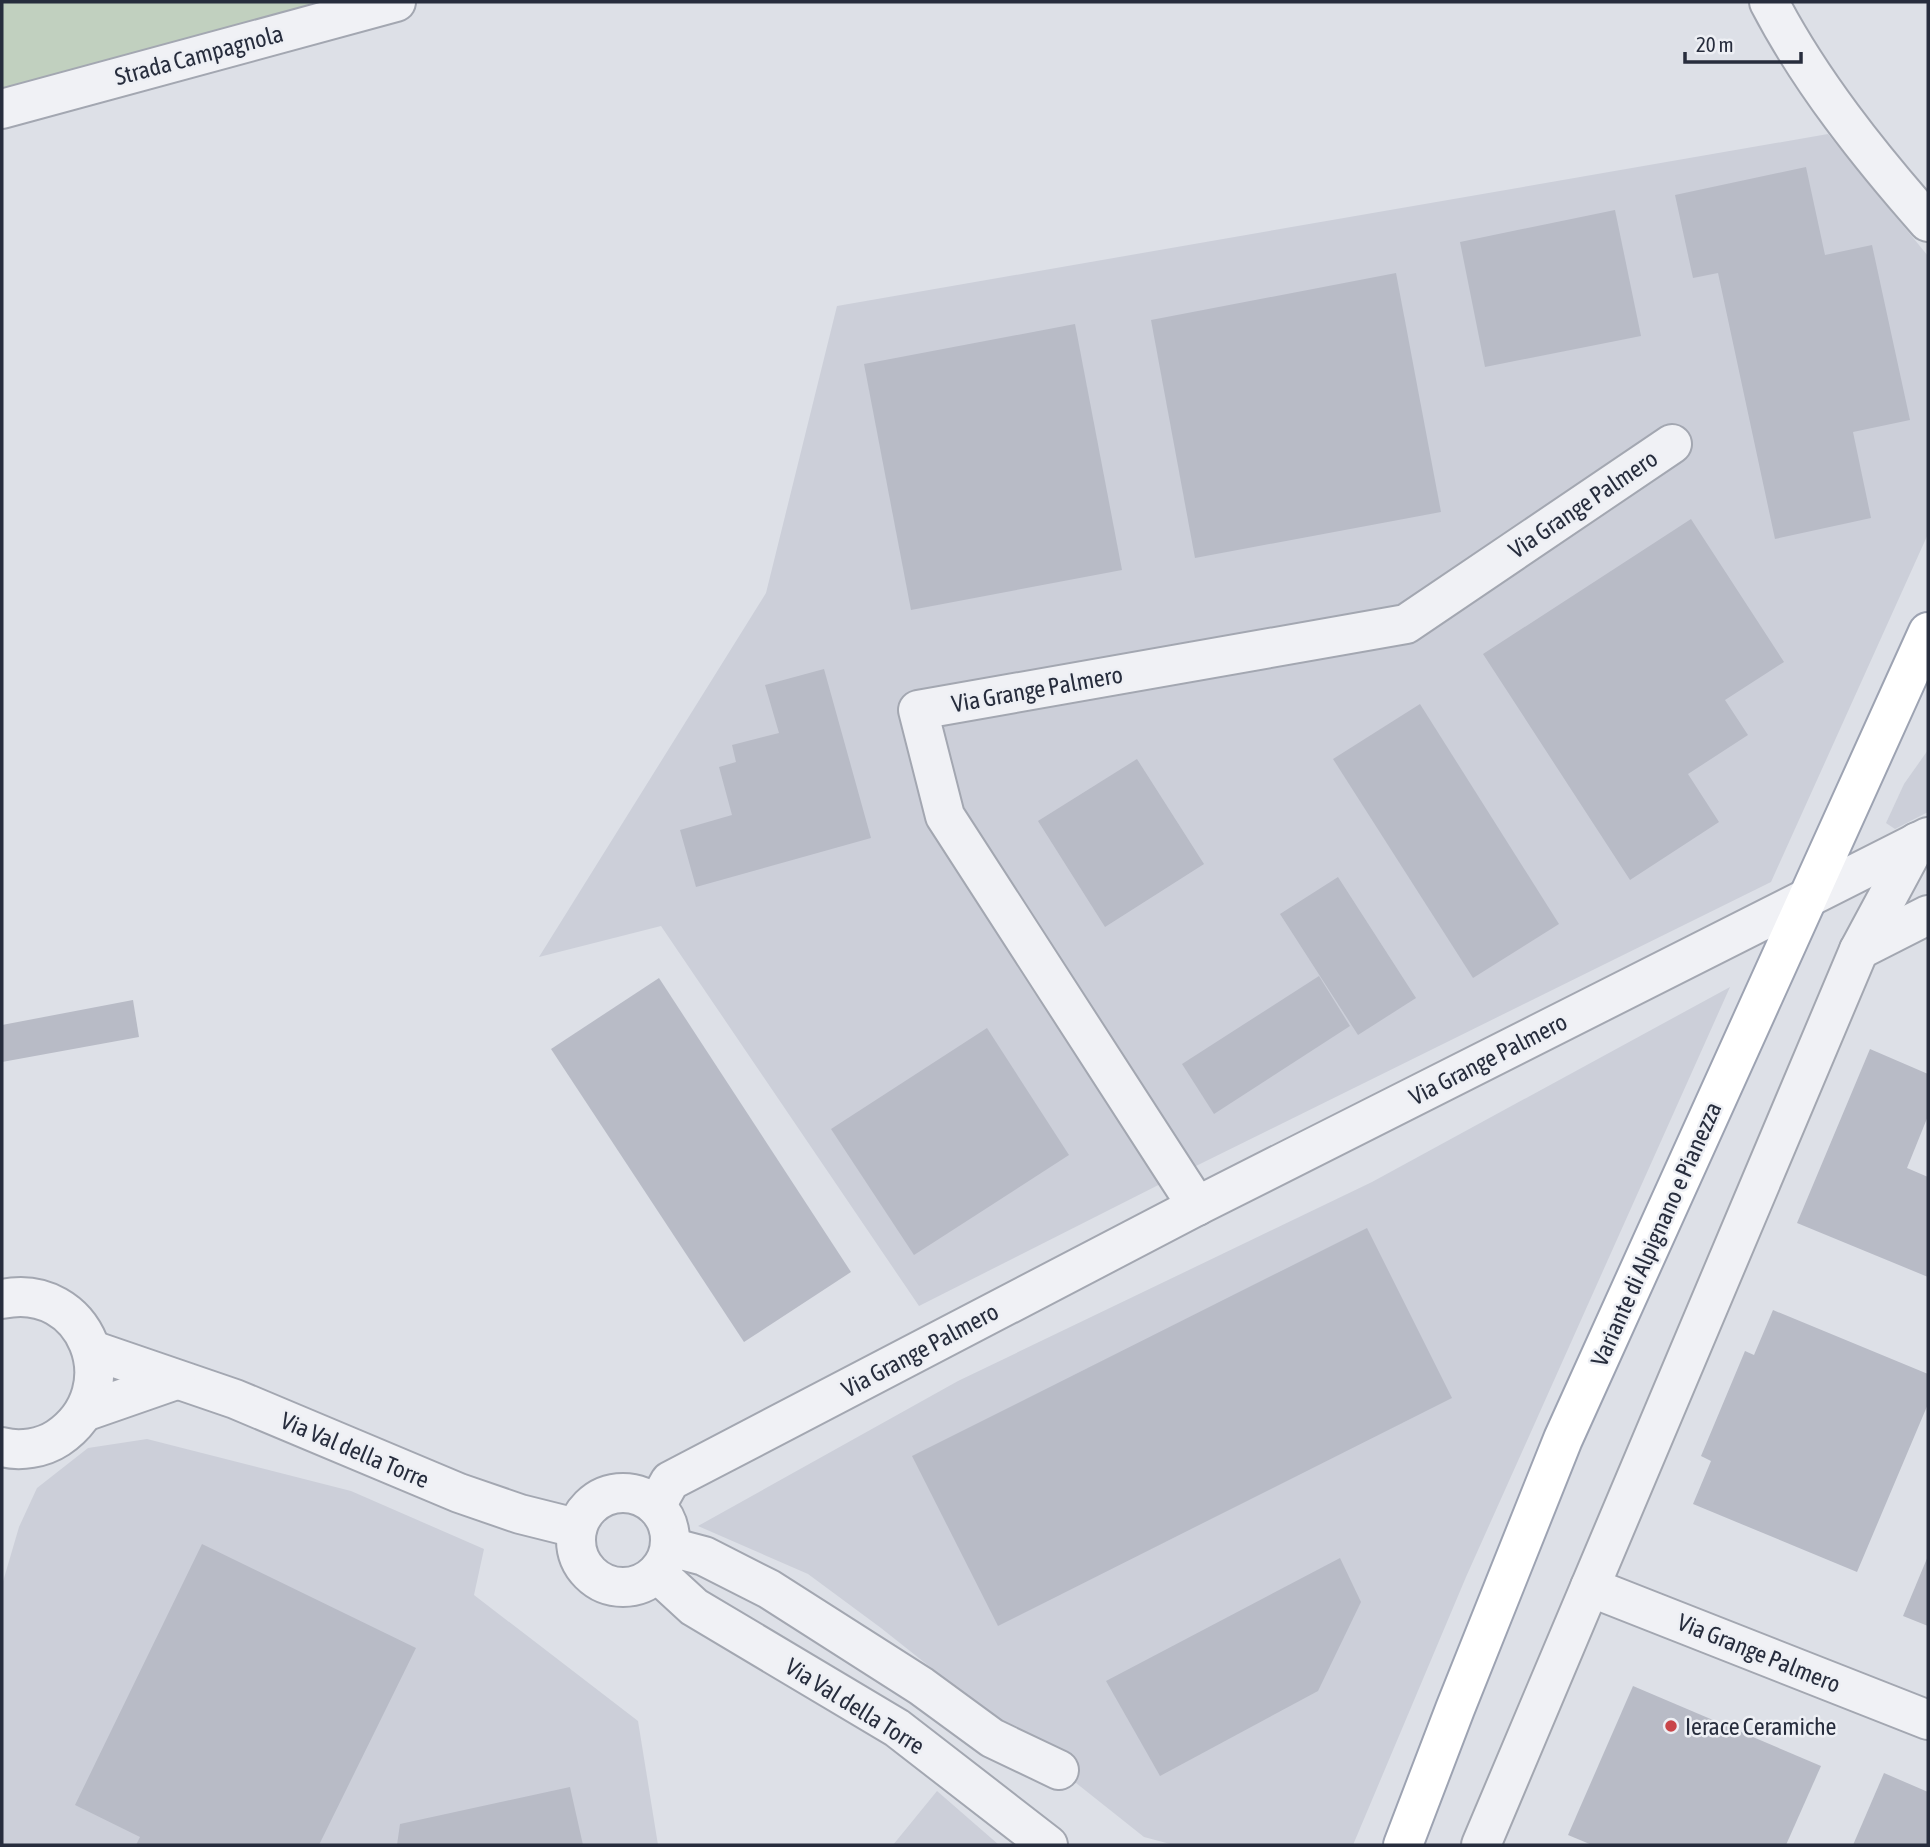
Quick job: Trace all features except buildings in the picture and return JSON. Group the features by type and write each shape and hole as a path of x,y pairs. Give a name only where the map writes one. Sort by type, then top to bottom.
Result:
{"main road":[{"name":"Variante di Alpignano e Pianezza","path":"1403,1845 1563,1439 1928,632"}],"street":[{"name":"Strada Campagnola","path":"2,108 396,2"},
{"path":"1769,2 1793,48 1891,180 1928,222"},
{"name":"Via Grange Palmero","path":"1197,1206 945,816 918,710 1406,624 1672,444"},
{"path":"1481,1845 1859,950 1925,851"},
{"name":"Via Grange Palmero","path":"656,1506 670,1481 1197,1206 1809,897 1925,851"},
{"path":"1859,950 1928,915"},
{"path":"2,1300 15,1297 40,1300 63,1310 80,1328 92,1350 96,1371 93,1393 84,1412 70,1430 51,1443 29,1449 2,1447"},
{"name":"Via Val della Torre","path":"92,1350 235,1399 459,1493 520,1514 576,1528"},
{"path":"84,1412 176,1380"},
{"path":"626,1493 643,1497 656,1506 667,1525 664,1560 646,1581 632,1587 617,1588 589,1574 575,1545 576,1528 583,1513 595,1501 610,1494 626,1493"},
{"path":"664,1560 704,1556 769,1590 921,1686 992,1738 1059,1770"},
{"name":"Via Val della Torre","path":"664,1560 694,1607 897,1728 1048,1845"},
{"name":"Via Grange Palmero","path":"1590,1587 1928,1720"}],"shaded area":[{"path":"1828,134 1928,256 1928,534 1771,882 919,1306 661,926 539,957 766,593 837,306"},
{"path":"1928,750 1928,812 1895,829 1886,823 1904,784"},
{"path":"1730,987 1466,1577 1353,1845 1174,1845 1144,1837 881,1628 808,1574 698,1526 958,1381 1372,1182"},
{"path":"147,1439 351,1491 484,1549 474,1595 638,1721 658,1845 2,1845 2,1585 19,1527 37,1488 88,1448"},
{"path":"937,1791 999,1845 893,1845"}],"green space":[{"path":"2,2 396,2 2,109"}],"place":[{"name":"Ierace Ceramiche","path":"1671,1726"}]}
